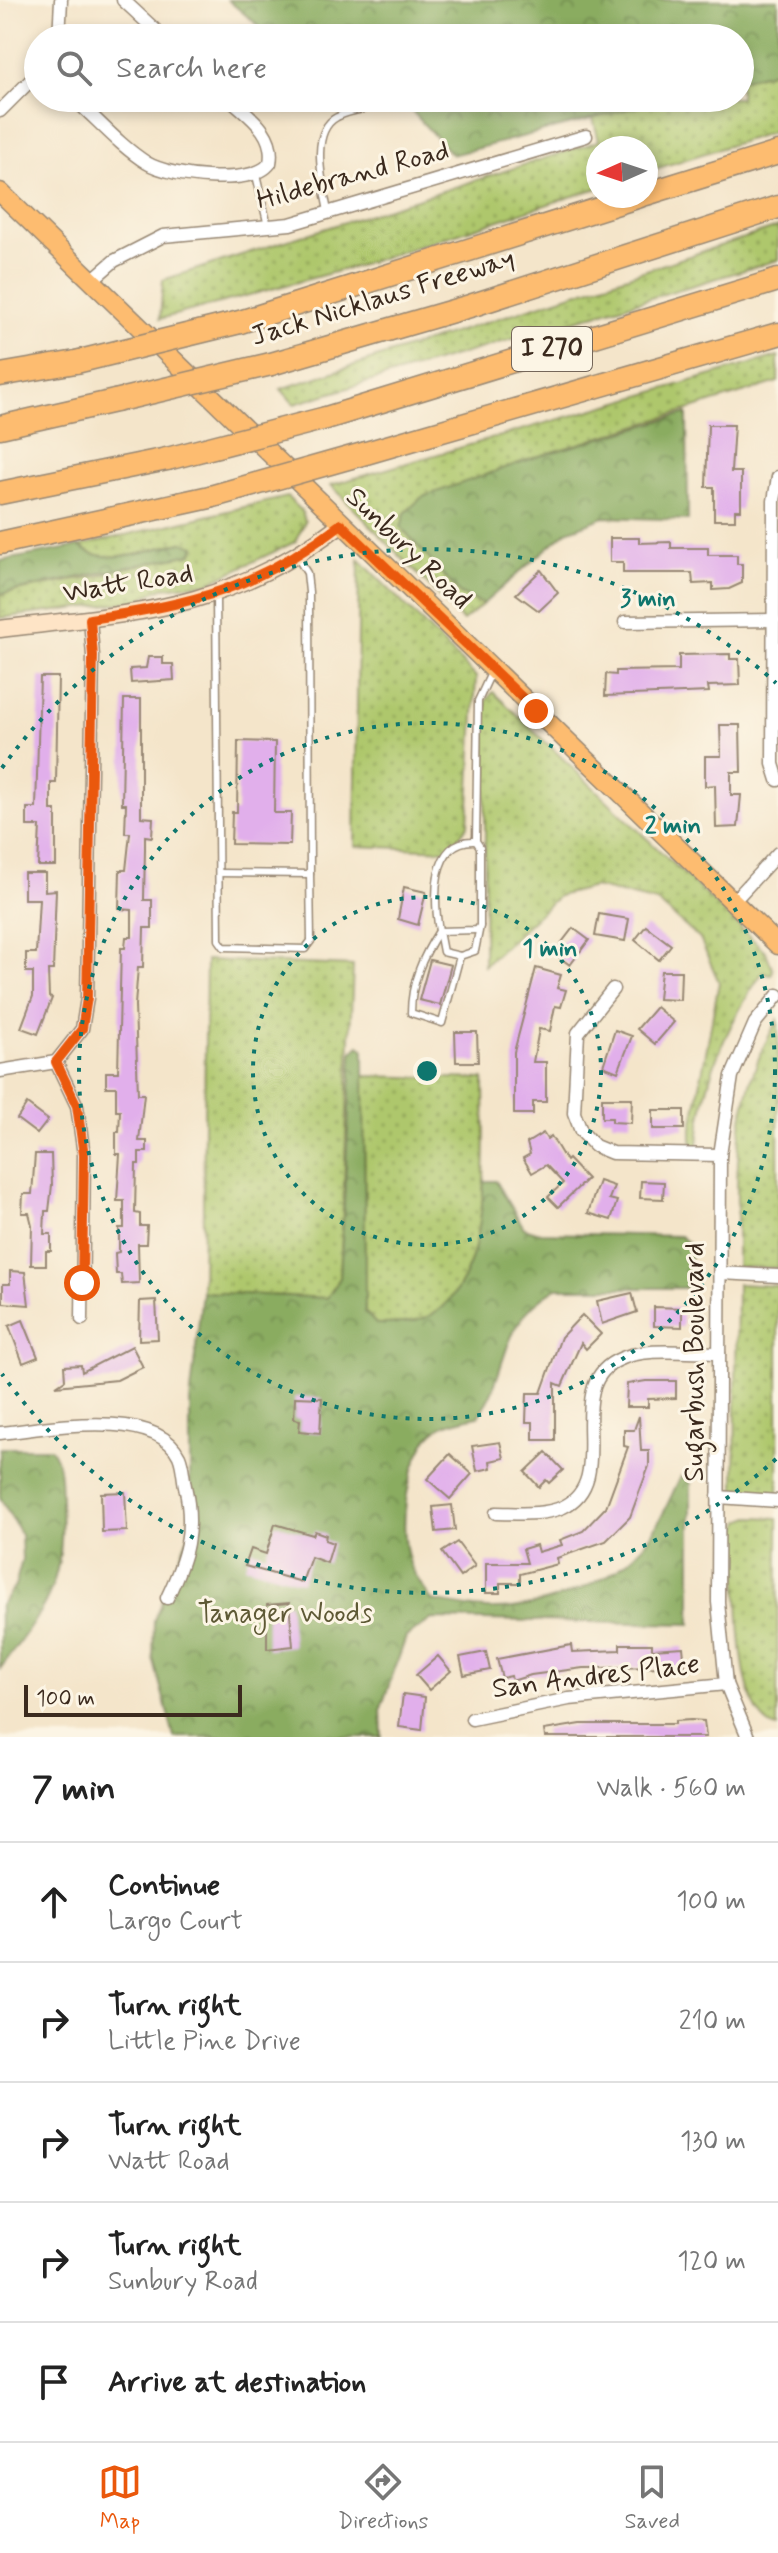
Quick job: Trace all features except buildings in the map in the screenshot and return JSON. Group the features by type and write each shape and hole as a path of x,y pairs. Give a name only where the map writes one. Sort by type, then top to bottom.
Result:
{"highway":[{"path":"658,190 778,153"},
{"name":"Jack Nicklaus Freeway","path":"0,427 271,364 470,306 778,207"},
{"path":"0,375 76,362 240,322 602,208"},
{"name":"I 270","path":"0,493 167,459 326,418 778,280"},
{"path":"0,543 210,497 778,334"}],"main road":[{"name":"Sunbury Road","path":"0,192 778,945"}],"street":[{"path":"60,24 61,0"},
{"path":"123,0 149,24"},
{"path":"0,111 24,87"},
{"path":"89,112 150,165 216,177 256,175 270,163 272,146 260,126 244,112"},
{"name":"Hildebrand Road","path":"92,280 114,261 163,236 268,226 328,212 586,136"},
{"path":"778,477 774,501 773,764 778,780"},
{"name":"Watt Road","path":"0,629 162,609 216,596 297,557 341,524"},
{"path":"0,1071 56,1062 82,1029 87,998 93,656 90,619"},
{"path":"625,622 774,620"},
{"path":"734,901 778,853"},
{"path":"613,989 578,1033 574,1113 581,1131 595,1146 612,1153 720,1155"},
{"name":"Sugarbush Boulevard","path":"748,1737 726,1684 718,1602 720,1155 732,1076 755,1023 778,995"},
{"path":"56,1062 77,1106 84,1155 82,1319"},
{"path":"720,1273 778,1276"},
{"path":"496,1513 535,1513 564,1507 584,1486 590,1458 590,1405 596,1381 613,1362 632,1354 719,1353"},
{"path":"0,1433 91,1424 143,1428 164,1438 179,1456 190,1509 187,1556 167,1598"},
{"path":"718,1497 778,1501"},
{"name":"San Andres Place","path":"472,1719 569,1699 699,1690 726,1684"}],"lane":[{"path":"328,212 321,152 324,129 334,118 354,112"},
{"path":"256,175 268,226"},
{"path":"216,596 219,940 224,947 305,949 311,941 311,638 307,573 297,557"},
{"path":"476,841 465,840 455,845 442,862 435,909 443,952 460,956 475,951 480,926 480,847 476,841 478,701 493,670"},
{"path":"219,873 310,874"},
{"path":"439,931 477,930 480,926"},
{"path":"439,931 423,956 411,997 411,1013 442,1023 460,956"}],"green space":[{"path":"228,0 778,0 778,70 754,76 754,24 256,24"},
{"path":"778,70 778,130 658,168 658,136 598,136 593,118 616,112 754,112 754,76"},
{"path":"413,112 617,112 452,155"},
{"path":"586,145 586,192 357,266 160,319 163,280"},
{"path":"778,227 778,260 294,404 281,389"},
{"path":"778,356 778,382 536,457 460,593 483,604 463,621 331,485"},
{"path":"687,413 688,520 604,517 567,531 483,604 460,594 401,527 405,513 422,497 536,457"},
{"path":"287,497 302,511 305,522 295,542 208,583 163,588 135,601 0,618 0,594 104,575 183,542 115,556 90,553 79,546"},
{"path":"183,542 195,546 191,554 0,594 0,561 79,546 102,556 129,555"},
{"path":"359,559 476,677 468,825 449,850 355,846"},
{"path":"493,692 766,952 773,970 771,975 762,973 737,1014 718,1055 705,1099 698,1146 692,1146 692,1128 719,982 700,939 657,902 594,887 558,896 484,966 486,701"},
{"path":"206,960 353,966 340,1278 327,1298 202,1292"},
{"path":"778,1020 778,1268 737,1267 737,1170 744,1110 762,1050"},
{"name":"Tanager Woods","path":"359,1045 364,1050 365,1312 376,1324 423,1319 449,1300 460,1285 474,1252 484,1181 496,1181 524,1228 540,1233 680,1236 689,1243 691,1277 685,1288 557,1288 523,1316 514,1331 489,1398 478,1416 438,1429 420,1451 409,1483 405,1517 406,1549 417,1579 432,1601 480,1608 530,1605 575,1592 616,1570 647,1541 681,1476 691,1482 691,1624 432,1619 406,1637 381,1708 382,1737 174,1737 153,1658 154,1620 190,1532 190,1402 202,1292 327,1298 340,1278 352,1053"},
{"path":"364,1076 484,1079 484,1170 477,1238 468,1268 455,1294 436,1313 415,1321 376,1324 365,1312"},
{"path":"737,1284 778,1286 778,1494 735,1492"},
{"path":"0,1448 50,1448 60,1473 61,1530 60,1554 50,1592 0,1669 0,1605 15,1586 22,1560 21,1535 0,1498"},
{"path":"751,1517 778,1518 777,1728 762,1718 752,1698 740,1639 738,1529 741,1521"}],"route":[{"path":"82,1283 84,1155 77,1106 56,1062 82,1029 87,998 93,656 90,619 162,609 216,596 299,557 341,524 536,711"}]}
